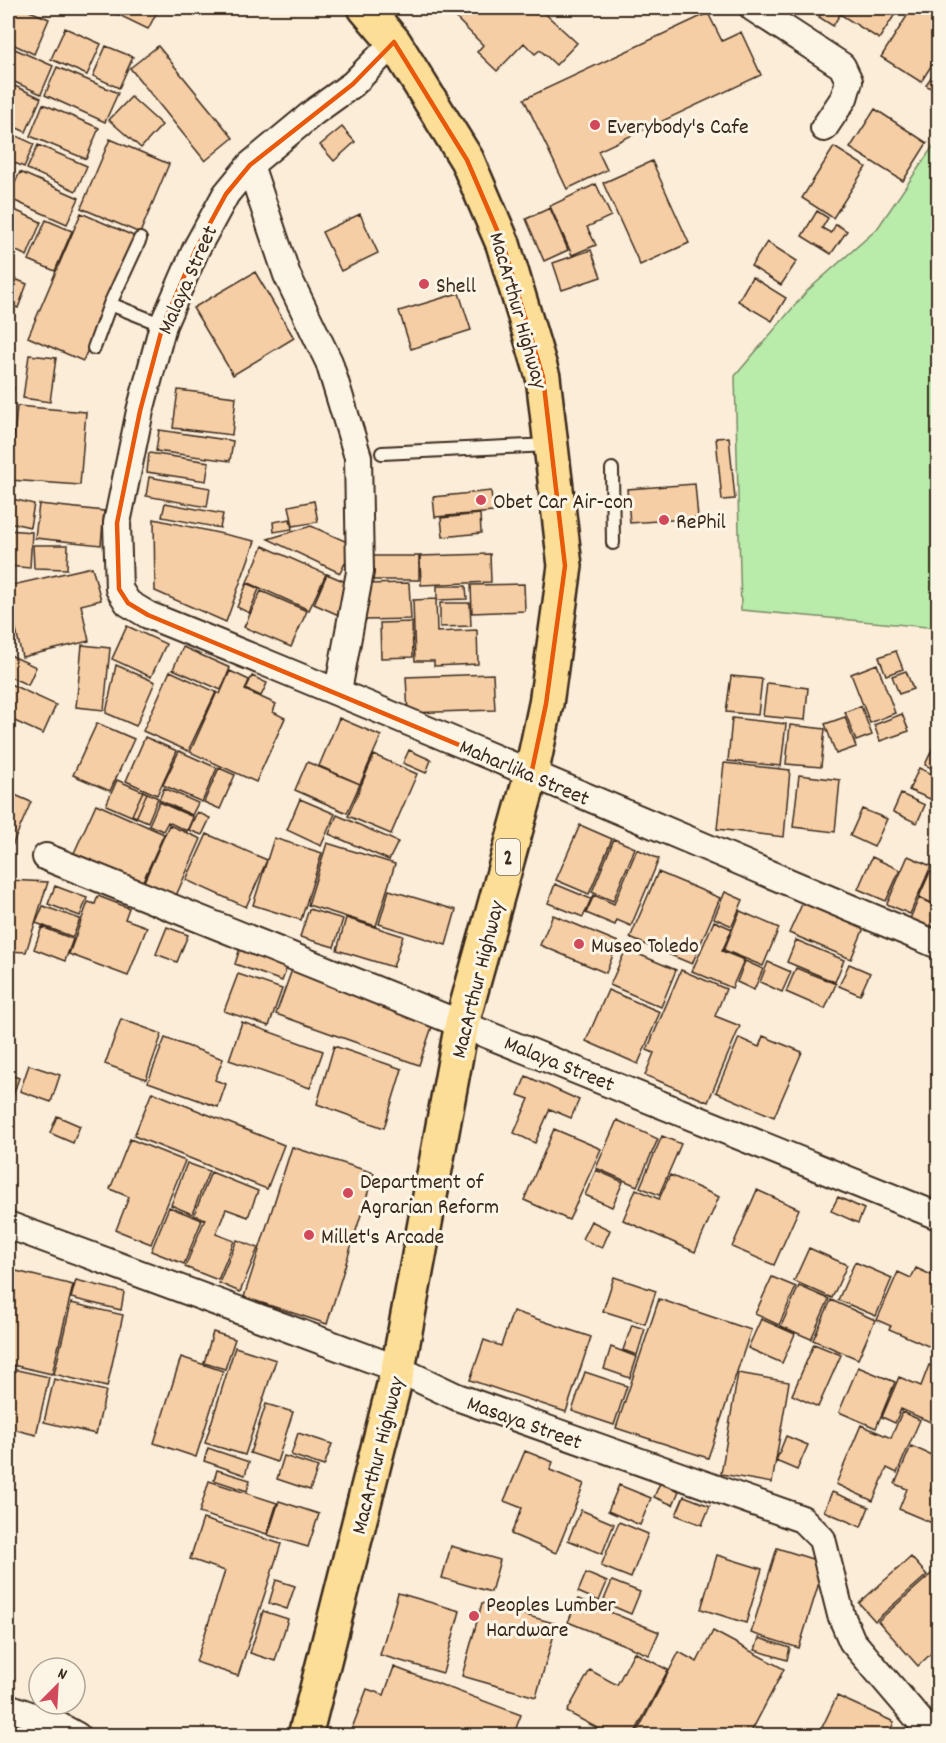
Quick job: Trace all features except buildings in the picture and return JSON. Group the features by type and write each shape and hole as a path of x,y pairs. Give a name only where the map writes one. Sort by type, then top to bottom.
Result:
{"highway":[{"name":"MacArthur Highway","path":"305,1736 398,1369 462,1023 531,774 546,705 565,566 543,377 503,244 467,160 394,42 364,8"}],"street":[{"path":"753,8 842,66 849,81 844,98 824,128"},
{"name":"Malaya Street","path":"119,589 117,523 140,411 163,325 196,249 226,194 250,165 314,112 353,84 394,42"},
{"path":"250,165 288,275 329,362 358,457 360,572 338,691"},
{"name":"Maharlika Street","path":"119,589 128,603 148,615 338,691 939,945"},
{"name":"Malaya Street","path":"46,857 939,1216"},
{"name":"Masaya Street","path":"8,1225 398,1369 457,1397 802,1519 822,1539 841,1614 852,1641 933,1736"},
{"path":"8,1707 57,1725 77,1736"}],"lane":[{"path":"94,348 110,304 140,239"},
{"path":"110,304 163,325"},
{"path":"382,453 551,445"},
{"path":"612,468 613,543"}],"highlighted area":[{"path":"394,42 467,160 503,244 543,377 565,566 546,704 531,775 148,615 128,603 119,589 117,523 140,411 163,325 196,249 226,194 250,165 353,84"}],"green space":[{"path":"938,139 938,628 741,610 735,376 807,291 877,229"}],"place":[{"name":"Everybody's Cafe","path":"595,125"},
{"name":"Shell","path":"424,284"},
{"name":"Obet Car Air-con","path":"481,500"},
{"name":"RePhil","path":"664,520"},
{"name":"Museo Toledo","path":"579,944"},
{"name":"Department of Agrarian Reform","path":"348,1193"},
{"name":"Millet's Arcade","path":"309,1235"},
{"name":"Peoples Lumber Hardware","path":"474,1616"}]}
